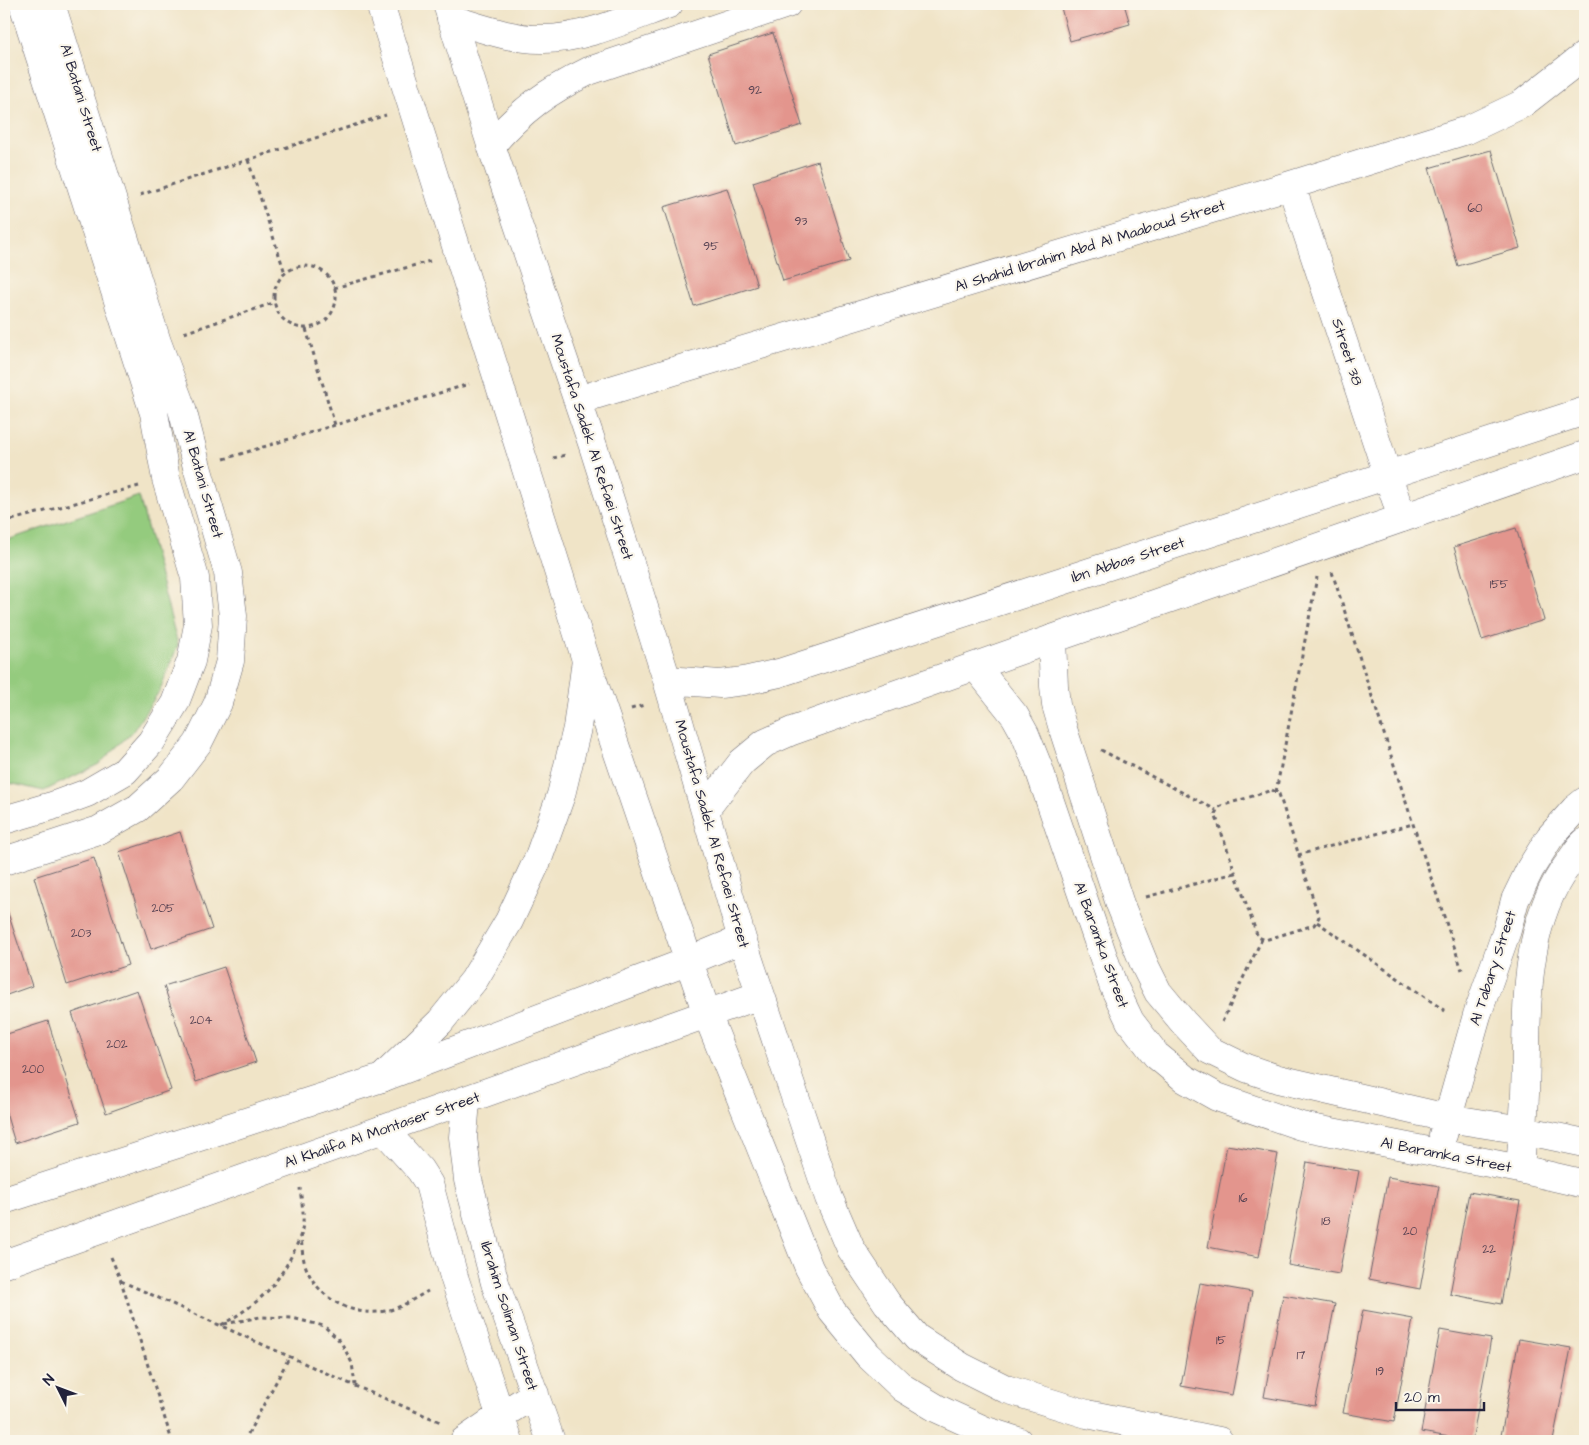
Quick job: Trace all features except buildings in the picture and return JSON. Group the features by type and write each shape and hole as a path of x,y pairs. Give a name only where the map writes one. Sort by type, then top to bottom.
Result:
{"street":[{"name":"Al Batani Street","path":"5,813 52,806 87,793 125,771 151,742 175,703 191,661 198,625 194,578 166,479 154,414 23,4"},
{"name":"Al Batani Street","path":"12,858 99,830 138,808 171,778 198,743 218,703 230,661 233,616 228,573 182,410 157,342 51,4"},
{"path":"380,4 586,660 707,1014 809,1268 832,1311 868,1355 903,1388 938,1409 984,1430 1018,1441"},
{"path":"449,11 514,36 545,40 579,35 669,4"},
{"path":"491,145 512,121 535,101 582,74 787,4"},
{"name":"Moustafa Sadek Al Refaei Street","path":"449,11 491,145 593,446 669,688 760,995 829,1198 851,1249 886,1302 917,1338 962,1367 1006,1389 1087,1414 1219,1441"},
{"name":"Al Shahid Ibrahim Abd Al Maaboud Street","path":"578,400 1467,130 1522,104 1585,55"},
{"name":"Street 38","path":"1291,185 1402,518"},
{"path":"154,414 182,410"},
{"name":"Ibn Abbas Street","path":"669,688 744,681 779,673 1585,411"},
{"path":"704,810 742,762 765,744 792,732 1052,639 1585,455"},
{"path":"1052,639 1056,705 1120,904 1145,966 1158,992 1209,1050 1246,1068 1278,1079 1447,1118 1523,1130 1585,1143"},
{"path":"382,1078 440,1022 468,987 509,921 538,859 561,795 577,728 586,660"},
{"name":"Al Baramka Street","path":"976,667 1015,716 1025,734 1039,769 1112,985 1130,1021 1156,1055 1186,1080 1217,1097 1301,1126 1520,1169 1585,1184"},
{"name":"Al Tabary Street","path":"1439,1154 1447,1118 1475,1022 1515,900 1526,877 1550,837 1585,800"},
{"path":"5,813 12,858"},
{"name":"Al Tabary Street","path":"1520,1169 1527,1010 1537,932 1562,872 1585,842"},
{"path":"4,1200 382,1078 742,939"},
{"name":"Al Khalifa Al Montaser Street","path":"4,1264 760,995"},
{"name":"Ibrahim Soliman Street","path":"466,1100 463,1137 468,1180 495,1283 551,1441"},
{"path":"383,1129 420,1170 429,1184 454,1277 510,1441"},
{"path":"469,1438 535,1394"}],"path":[{"path":"114,204 413,106"},
{"path":"248,160 285,273"},
{"path":"334,288 458,253"},
{"path":"314,267 326,275 334,288 336,297 335,307 324,322 315,327 297,328 288,324 276,311 273,302 274,291 278,281 285,273 294,268 314,267"},
{"path":"157,342 273,302"},
{"path":"306,329 336,424"},
{"path":"197,467 497,375"},
{"path":"526,467 593,446"},
{"path":"4,522 166,479"},
{"path":"1276,792 1324,545"},
{"path":"1324,545 1475,1022"},
{"path":"606,716 669,688"},
{"path":"1063,729 1216,810"},
{"path":"1272,790 1279,794 1318,913 1317,922 1314,925 1268,939 1258,937 1216,817 1216,810 1221,806 1268,791 1272,790"},
{"path":"1298,854 1413,824"},
{"path":"1120,904 1235,873"},
{"path":"1317,922 1475,1022"},
{"path":"1209,1050 1262,939"},
{"path":"296,1160 303,1221 301,1234 302,1253 307,1271 312,1280 332,1300 348,1308 367,1312 386,1311 404,1304 454,1277"},
{"path":"100,1230 121,1281 172,1441"},
{"path":"220,1325 245,1312 266,1294 283,1272 301,1234"},
{"path":"121,1281 469,1438"},
{"path":"220,1325 260,1317 292,1318 324,1326 341,1342 352,1363 355,1386"},
{"path":"244,1441 290,1356"}],"green space":[{"path":"139,496 178,645 160,690 133,731 99,764 44,791 9,783 4,779 4,541"}]}
